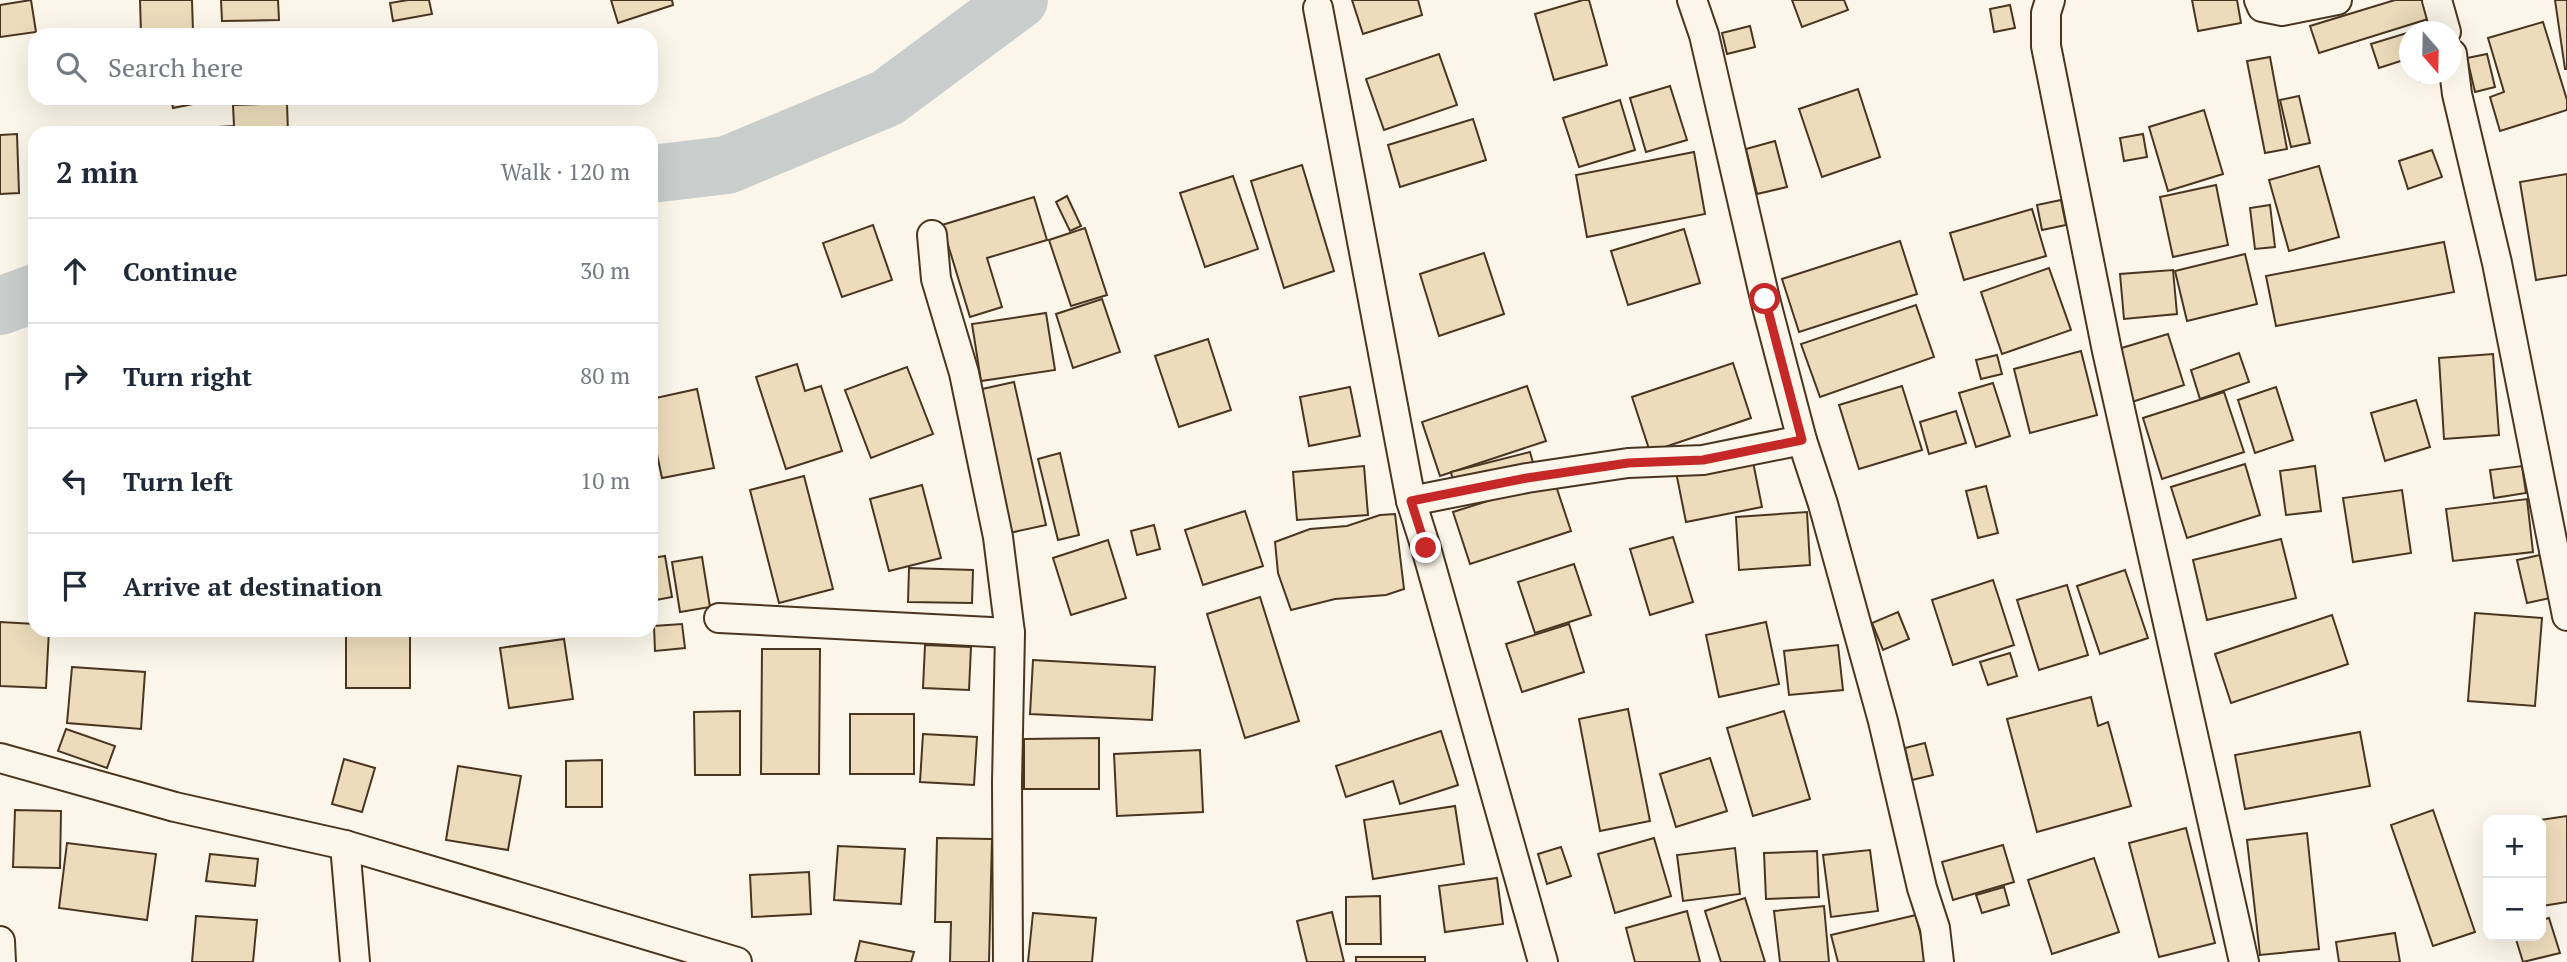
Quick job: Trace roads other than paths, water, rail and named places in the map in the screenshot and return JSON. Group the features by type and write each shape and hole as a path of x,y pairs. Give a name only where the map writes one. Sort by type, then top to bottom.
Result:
{"street":[{"path":"1692,0 1704,35 1765,299 1802,440 1824,504 1883,720 1922,888 1935,928 1939,962"},
{"path":"2050,0 2046,13 2046,46 2107,351 2245,962"},
{"path":"2259,0 2262,7 2282,11 2337,0"},
{"path":"2437,0 2443,21"},
{"path":"1318,8 1411,501 1543,962"},
{"path":"2456,84 2497,264 2567,616"},
{"path":"932,235 936,279 964,373 998,537 1010,633 1007,782 1009,962"},
{"path":"1411,501 1527,478 1628,463 1703,460 1802,440"},
{"path":"719,618 1010,633"},
{"path":"3,764 175,807 345,845 660,950 737,962"},
{"path":"345,845 355,962"},
{"path":"0,941 1,962"}],"waterway":[{"path":"658,173 727,165 887,98 1019,0"},
{"path":"0,306 28,296"}]}
